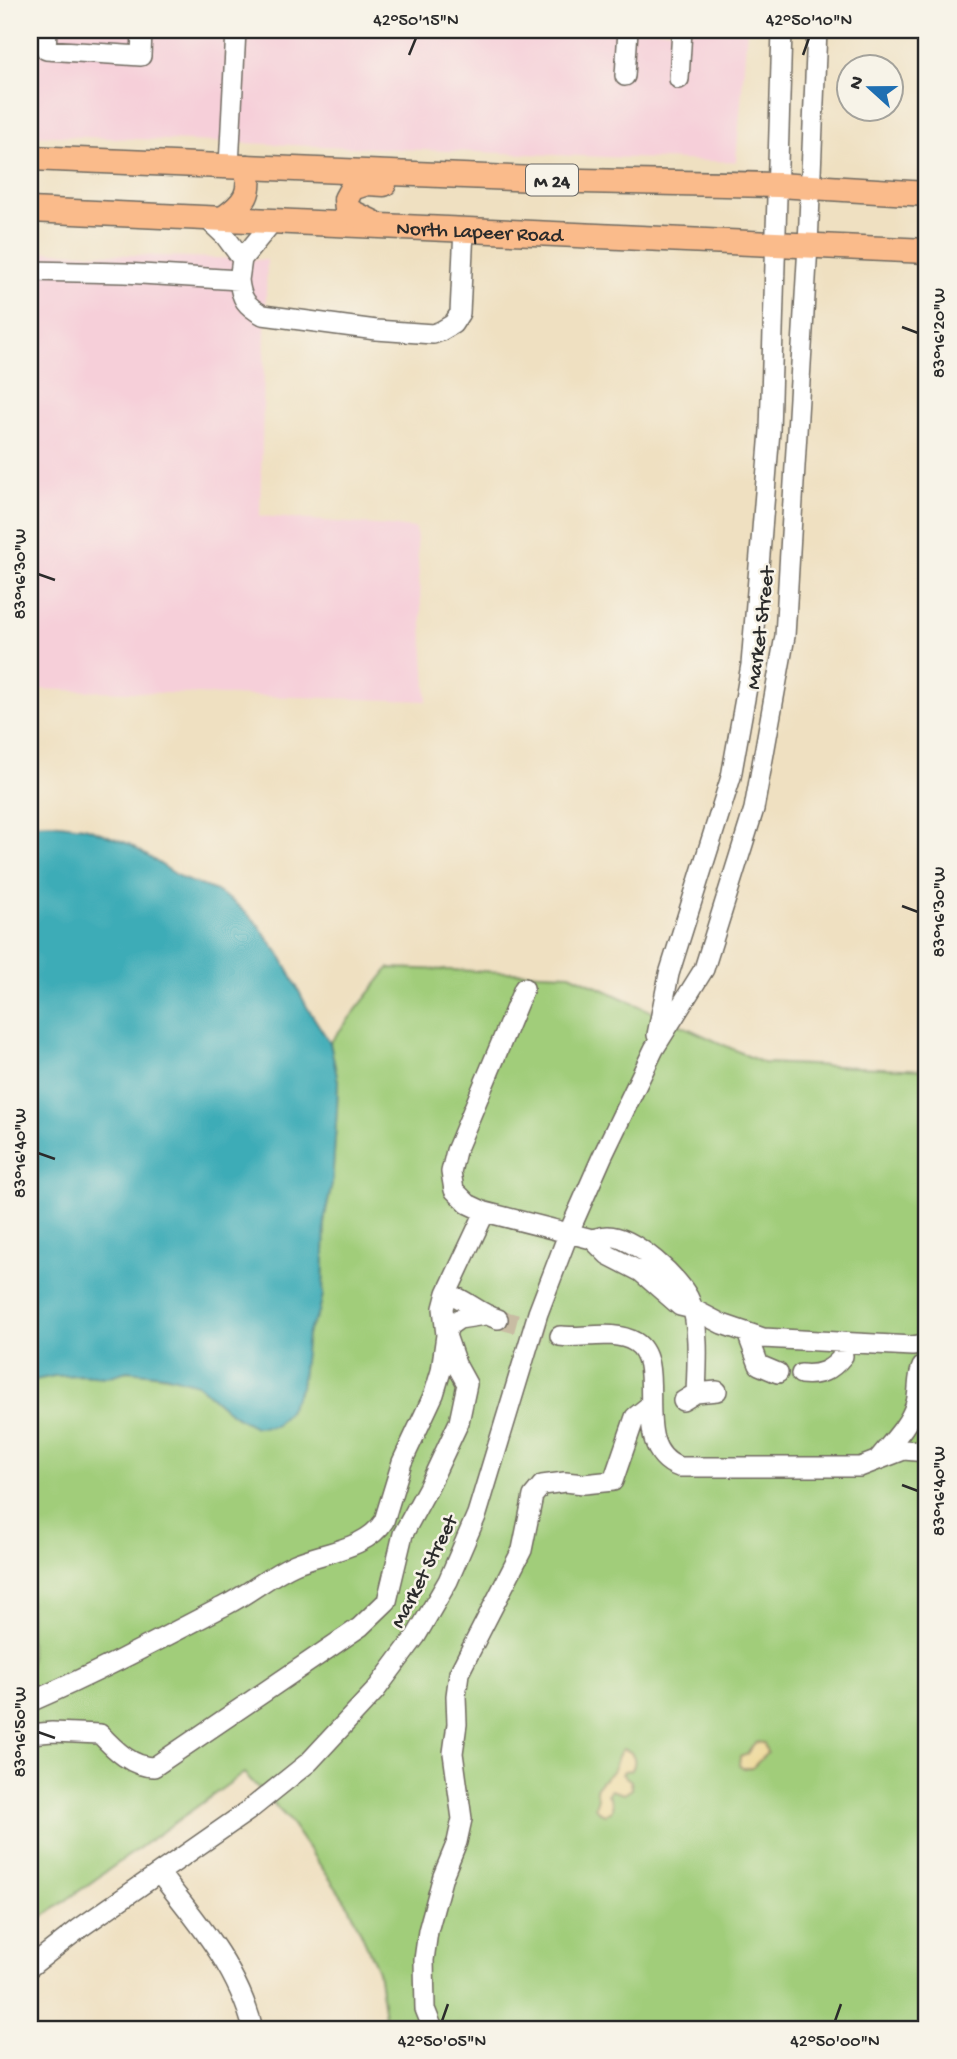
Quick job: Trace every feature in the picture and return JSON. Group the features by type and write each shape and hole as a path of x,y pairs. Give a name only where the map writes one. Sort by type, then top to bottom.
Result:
{"main road":[{"name":"M 24","path":"30,158 582,181 778,185 927,194"},
{"path":"215,218 241,206 247,195 249,180 238,167"},
{"path":"377,225 347,210 346,199 352,188 367,183 549,191 582,181"},
{"name":"North Lapeer Road","path":"30,209 927,251"}],"street":[{"path":"47,30 46,50 141,56 142,30"},
{"path":"236,30 238,167"},
{"path":"625,76 628,30"},
{"path":"680,79 682,30"},
{"name":"Market Street","path":"654,1049 669,974 730,777 751,665 770,431 782,30"},
{"name":"Market Street","path":"30,1967 80,1928 248,1811 309,1762 375,1692 416,1636 447,1581 477,1514 538,1313 601,1157 654,1049 704,969 754,809 785,636 808,245 817,30"},
{"path":"215,218 242,259"},
{"path":"274,220 242,259 239,280 241,297 250,308 263,314 376,330 433,334 449,328 460,313 464,229"},
{"path":"30,271 239,280"},
{"path":"524,988 456,1151 451,1172 454,1189 468,1204 485,1212 592,1239 610,1236 639,1248 656,1259 690,1299 693,1309 695,1327 690,1397 717,1391"},
{"path":"30,1734 100,1734 112,1747 141,1767 154,1767 360,1627 387,1601 403,1534 459,1422 467,1384 456,1364 446,1335 443,1308 447,1293 485,1212"},
{"path":"30,1702 74,1683 229,1604 283,1569 361,1541 379,1529 408,1447 434,1394 441,1371 446,1335 453,1322 491,1317 457,1296 447,1293"},
{"path":"693,1309 723,1324 763,1338 912,1346 927,1344"},
{"path":"747,1333 760,1365 778,1373"},
{"path":"559,1336 610,1336 636,1343 648,1357 650,1405 656,1448 664,1460 679,1467 860,1467 904,1450 927,1452"},
{"path":"801,1374 814,1376 834,1368 843,1356 841,1342"},
{"path":"878,1458 911,1417 921,1399 919,1373 922,1367 927,1370"},
{"path":"433,2029 425,2009 424,1960 428,1931 443,1875 457,1842 462,1819 453,1753 459,1674 522,1550 533,1496 542,1485 613,1481 635,1417 650,1405"},
{"path":"159,1873 222,1957 246,2002 253,2029"}],"shaded area":[{"path":"30,30 747,30 736,162 30,135"},
{"path":"30,251 267,260 260,516 416,528 427,701 30,689"}],"green space":[{"path":"389,968 570,974 763,1063 927,1070 927,2029 387,2029 378,1971 350,1908 287,1818 244,1773 30,1926 30,1381 54,1376 107,1377 119,1372 133,1371 185,1379 197,1384 233,1415 243,1420 287,1413 301,1387 307,1334 319,1312 323,1294 325,1216 332,1184 338,1081 330,1043"}],"sand":[{"path":"756,1742 764,1743 767,1753 752,1768 742,1768 739,1765 740,1757 748,1754"},
{"path":"623,1749 630,1752 634,1759 632,1770 622,1774 631,1781 632,1789 624,1794 610,1790 608,1794 612,1810 605,1814 595,1807 598,1798 596,1789 612,1771"}],"water":[{"path":"51,823 85,827 129,844 183,879 214,890 235,903 255,921 281,956 307,1007 330,1043 338,1081 332,1184 325,1216 323,1294 319,1312 307,1334 301,1387 287,1413 275,1426 255,1427 233,1415 197,1384 165,1375 127,1371 107,1377 54,1376 30,1381 30,824"}],"tunnel":[{"path":"498,1319 560,1336"}]}
